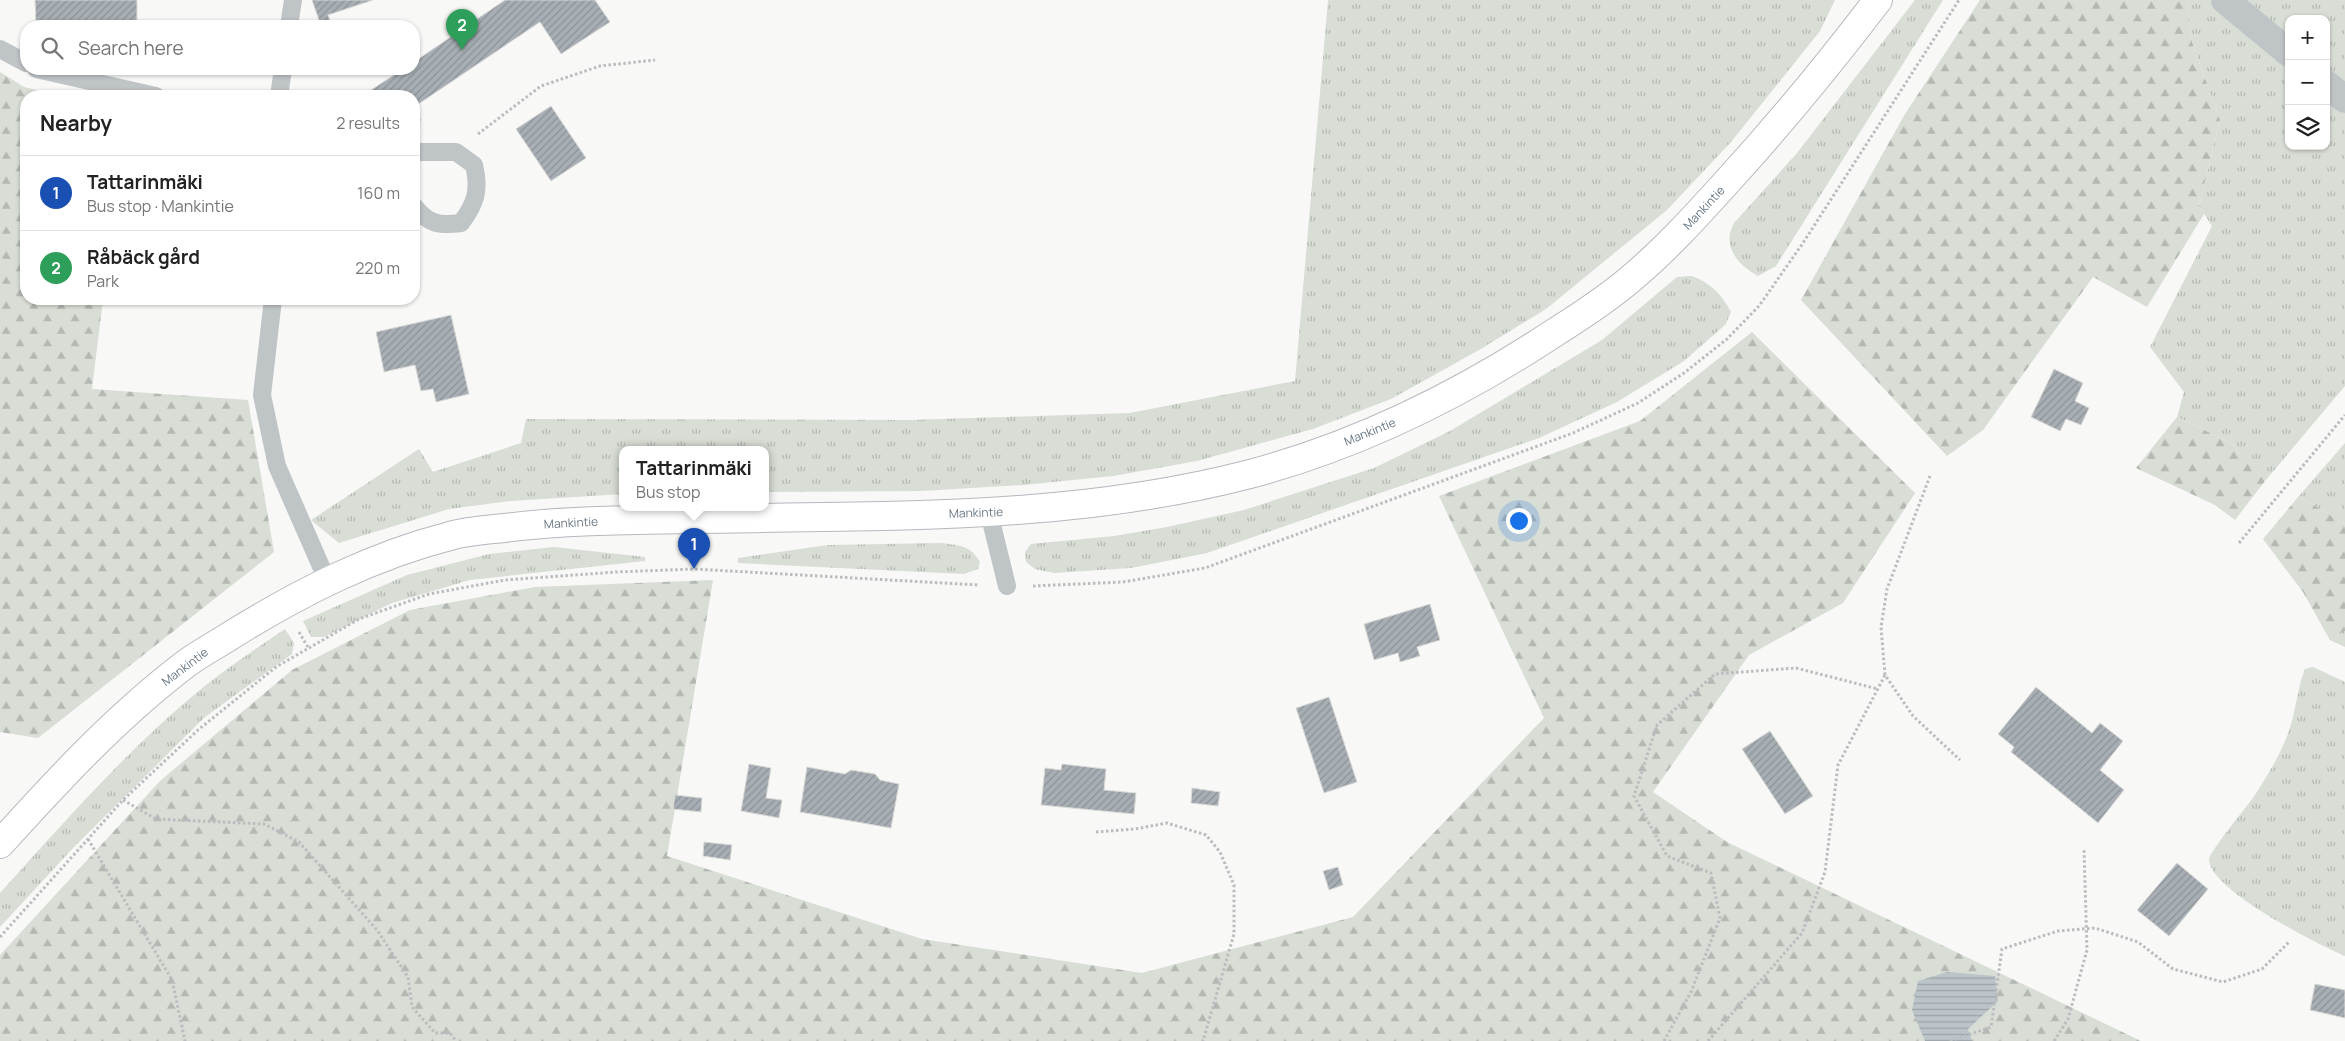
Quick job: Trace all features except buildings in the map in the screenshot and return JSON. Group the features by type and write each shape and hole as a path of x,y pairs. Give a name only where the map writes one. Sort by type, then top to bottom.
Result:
{"street":[{"name":"Mankintie","path":"0,844 48,791 126,714 190,661 255,621 328,580 383,556 454,534 529,525 596,521 989,513 1117,502 1256,473 1311,456 1400,420 1456,394 1583,314 1633,278 1682,230 1767,139 1878,0"},
{"path":"2225,0 2285,50"},
{"path":"2330,87 2345,99"}],"lane":[{"path":"290,20 293,0"},
{"path":"0,49 20,60"},
{"path":"63,75 129,90"},
{"path":"280,90 282,75"},
{"path":"420,152 456,152 474,165 478,182 473,208 461,223 442,225 422,217 420,214"},
{"path":"272,305 262,396 277,466 328,580"},
{"path":"989,513 1007,586"}],"path":[{"path":"0,937 123,800 206,724 276,668 359,619 428,594 505,580 694,569 1007,586 1122,582 1205,568 1573,433 1638,403 1684,373 1727,339 1759,306 1803,243 1959,0"},
{"path":"456,152 503,113 541,86 600,66 655,60"},
{"path":"2239,543 2345,415"},
{"path":"1930,476 1887,589 1881,627 1885,676 1913,716 1960,760"},
{"path":"298,632 309,649"},
{"path":"1664,1041 1691,992 1720,918 1710,873 1667,856 1634,796 1657,724 1715,674 1796,668 1878,689"},
{"path":"1708,1041 1802,933 1825,872 1838,765 1885,676"},
{"path":"123,800 156,819 264,824 299,842 377,930 408,977 412,1007 435,1033 450,1033 456,1041"},
{"path":"1096,832 1135,829 1167,823 1206,835 1220,852 1234,885 1234,934 1203,1041"},
{"path":"88,839 172,980 185,1041"},
{"path":"2054,1041 2068,1020 2087,950 2084,848"},
{"path":"1950,1041 1991,1028 2002,949 2058,931 2095,928 2138,942 2174,969 2223,982 2262,968 2290,941"}],"green space":[{"path":"1328,0 1835,0 1820,31 1731,142 1667,210 1546,309 1479,350 1391,399 1313,429 1197,461 1113,476 1024,485 921,491 769,492 769,446 619,446 619,494 510,501 449,509 339,543 311,520 419,449 433,472 521,443 526,419 910,420 1130,413 1295,381"},
{"path":"1915,0 1943,0 1776,266 1758,276 1751,272 1738,260 1731,247 1730,231 1734,223 1797,153"},
{"path":"1980,0 2187,0 2192,42 2220,120 2199,206 2204,214 2147,307 2093,277 1983,430 1947,456 1801,300 1905,114"},
{"path":"2187,0 2210,0 2285,61 2285,150 2330,150 2330,97 2345,110 2345,386 2265,481 2231,443 2177,417 2184,392 2150,347 2212,226 2199,206 2220,120 2192,42"},
{"path":"2236,0 2345,0 2345,89 2330,77 2330,15 2285,15 2285,40"},
{"path":"0,72 24,87 36,90 20,90 20,305 102,305 92,389 248,400 274,552 38,738 0,732"},
{"path":"1692,276 1710,286 1724,300 1731,312 1726,324 1684,361 1617,402 1539,438 1207,553 1131,568 1054,573 1035,569 1026,562 1025,552 1031,544 1114,536 1167,527 1244,510 1374,468 1450,431 1602,340 1677,277"},
{"path":"1752,332 1915,493 1843,603 1749,655 1653,792 1727,842 2141,1041 0,1041 0,955 160,781 292,670 410,610 535,587 713,580 667,856 922,939 1142,973 1353,917 1544,718 1439,496 1640,421"},
{"path":"2177,417 2231,443 2265,481 2235,520 2215,505 2136,468"},
{"path":"2345,443 2345,524 2299,496"},
{"path":"2299,496 2345,524 2345,631 2330,640 2303,592 2263,539"},
{"path":"942,543 969,549 980,562 978,569 964,574 738,563 738,558 828,545"},
{"path":"554,547 645,557 645,561 470,580 392,603 324,637 311,637 303,621 407,575 489,554"},
{"path":"285,629 294,643 292,654 205,717 74,847 0,927 0,893 105,779 160,724 189,699 227,669"},
{"path":"2345,631 2345,647 2330,640"},
{"path":"2313,667 2345,682 2345,956 2290,928 2245,900 2226,885 2213,871 2209,859 2221,839 2253,798 2273,766 2289,731 2305,669"}],"shaded area":[{"path":"1947,972 1995,976 1998,1001 1968,1029 1972,1041 1925,1041 1912,1010 1918,981"}],"place":[{"name":"Råbäck gård","path":"462,50"},
{"name":"Tattarinmäki","path":"694,569"}]}
